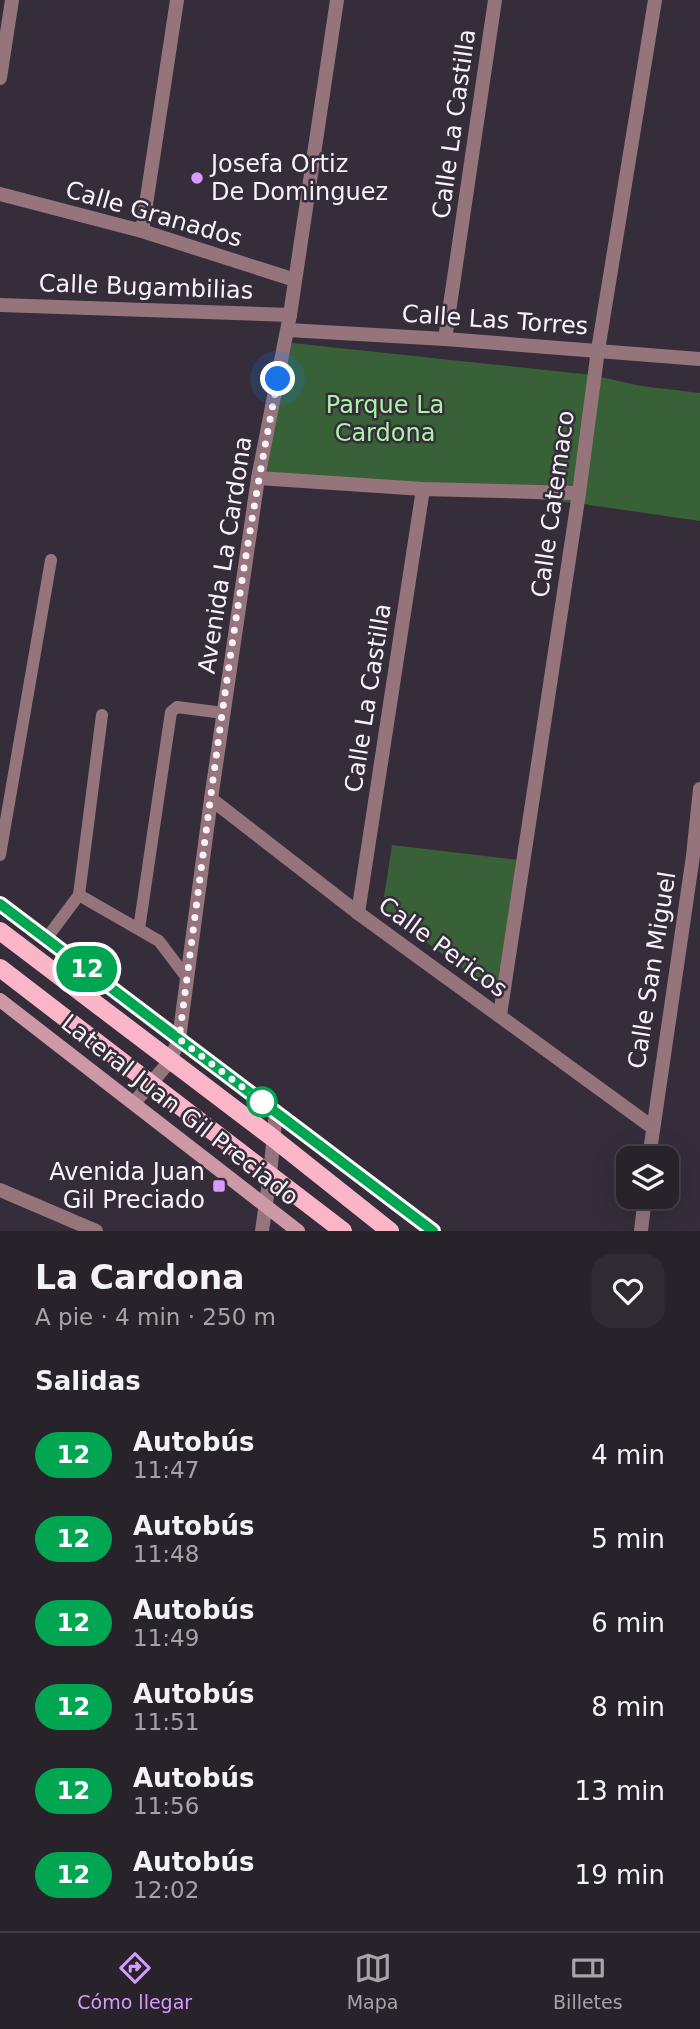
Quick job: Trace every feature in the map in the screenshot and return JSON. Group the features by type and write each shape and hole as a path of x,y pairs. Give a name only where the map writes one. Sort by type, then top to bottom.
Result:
{"main road":[{"path":"0,904 433,1231"},
{"path":"0,930 273,1138 390,1231"},
{"path":"0,968 343,1231"},
{"name":"Lateral Juan Gil Preciado","path":"0,1000 298,1231"}],"street":[{"path":"0,78 12,0"},
{"path":"142,231 177,0"},
{"name":"Avenida La Cardona","path":"134,1103 170,1061 179,1039 258,478 288,330 337,0"},
{"name":"Calle La Castilla","path":"445,339 495,0"},
{"name":"Calle Catemaco","path":"499,1015 579,493 598,350 655,0"},
{"name":"Calle Granados","path":"0,194 142,231 295,280"},
{"name":"Calle Bugambilias","path":"0,305 290,315"},
{"name":"Calle Las Torres","path":"288,330 700,359"},
{"path":"258,478 423,489 579,493"},
{"name":"Calle La Castilla","path":"358,913 423,489"},
{"name":"Calle San Miguel","path":"650,1146 696,856 700,789"},
{"name":"Calle Pericos","path":"211,799 358,913 652,1127"},
{"path":"262,1231 276,1112"},
{"path":"0,1190 96,1231"},
{"path":"641,1231 644,1209"}],"lane":[{"path":"0,855 51,560"},
{"path":"139,929 171,712 177,707 223,713"},
{"path":"47,939 79,895 102,715"},
{"path":"79,895 159,941 187,978"}],"green space":[{"name":"Parque La Cardona","path":"292,343 592,375 641,386 700,393 700,521 583,504 261,471"},
{"path":"392,845 519,860 496,993 382,910"}],"bus line":[{"name":"12","path":"0,904 433,1231"}],"place":[{"name":"Josefa Ortiz De Dominguez","path":"197,178"},
{"name":"Avenida Juan Gil Preciado","path":"219,1186"}],"route":[{"path":"262,1102 179,1039 258,478 278,379"}]}
